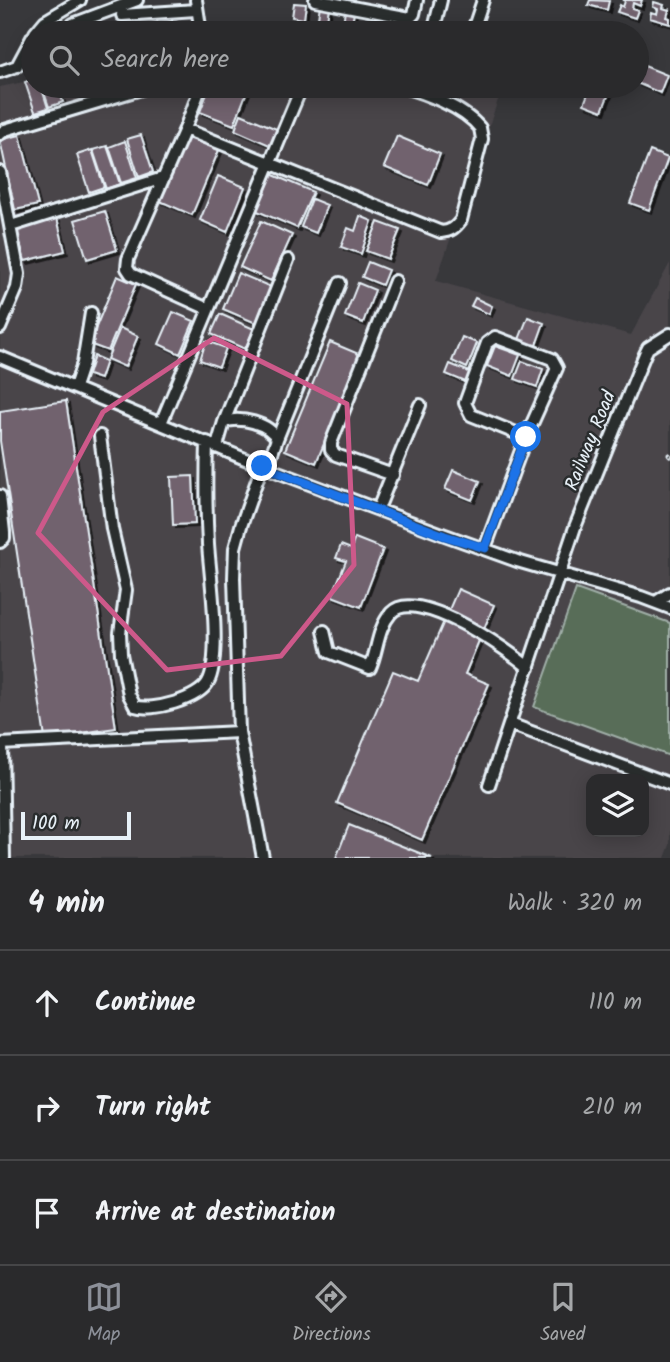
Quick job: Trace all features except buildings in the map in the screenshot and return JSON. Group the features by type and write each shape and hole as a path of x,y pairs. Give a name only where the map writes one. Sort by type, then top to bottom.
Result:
{"street":[{"path":"45,21 80,0"},
{"path":"81,21 137,0"},
{"path":"314,0 410,18 417,0"},
{"path":"436,21 441,0"},
{"path":"476,21 483,0"},
{"path":"120,7 196,5"},
{"path":"0,72 17,66 21,61"},
{"path":"0,134 5,130 111,98"},
{"path":"197,98 128,259 127,268 131,274 208,309"},
{"path":"161,423 297,98"},
{"path":"185,129 441,232 456,228 461,220 481,143 480,128 434,98"},
{"path":"0,172 19,274 17,288 0,328"},
{"path":"11,226 163,178"},
{"path":"100,436 113,529 126,590 120,633 121,654 129,695 135,706 143,709 177,701 202,691 211,673 214,639 206,487 212,444 224,422 288,260"},
{"path":"393,475 336,455 331,450 331,443 395,281"},
{"path":"263,858 239,732 235,548 240,526 340,283"},
{"path":"75,387 83,363 92,313"},
{"name":"Railway Road","path":"489,785 575,527 645,354 648,348 670,334"},
{"path":"485,548 526,437 557,368 552,359 495,337 487,343 465,403 466,408 471,415 526,437"},
{"path":"0,357 265,466 445,536 670,608"},
{"path":"379,509 421,405"},
{"path":"224,422 242,419 273,432 277,439"},
{"path":"0,496 4,533 0,542"},
{"path":"656,602 670,593"},
{"path":"324,631 329,652 370,668 382,628 392,612 400,607 415,607 439,614 489,637 529,668"},
{"path":"510,724 670,784"},
{"path":"4,858 1,744 239,732"}],"highlighted area":[{"path":"214,338 347,404 354,565 281,656 167,670 38,533 103,412"}],"shaded area":[{"path":"21,83 21,98 499,98 436,281 631,335 670,263 670,845 665,858 0,858 0,87"}],"green space":[{"path":"576,589 670,623 670,756 534,707"}],"route":[{"path":"262,466 445,536 485,548 526,437"}]}
